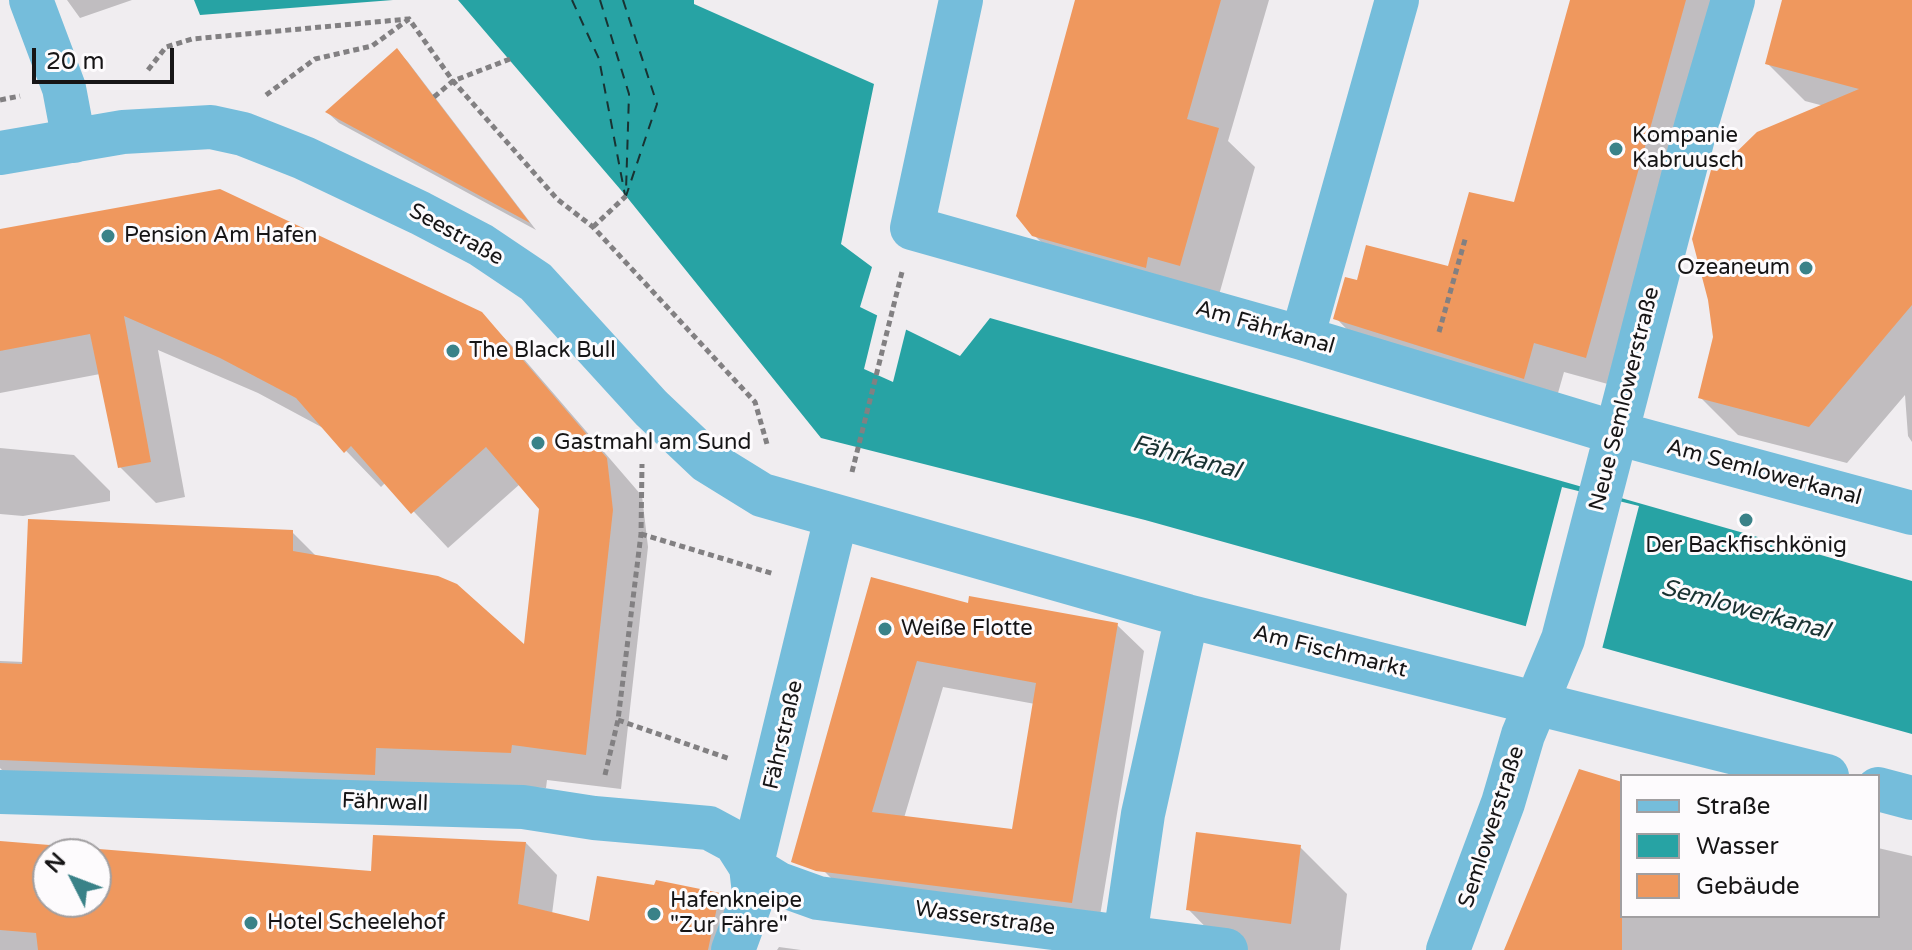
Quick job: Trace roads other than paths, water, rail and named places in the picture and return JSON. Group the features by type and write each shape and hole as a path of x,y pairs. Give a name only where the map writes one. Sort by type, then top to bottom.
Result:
{"street":[{"path":"31,0 64,88 74,141"},
{"name":"Am Fährkanal","path":"961,0 912,228 1302,338 1616,433"},
{"path":"1302,338 1397,0"},
{"name":"Neue Semlowerstraße","path":"1535,703 1563,639 1696,126 1733,0"},
{"name":"Seestraße","path":"0,153 123,132 211,127 243,134 353,180 481,245 536,282 651,408 707,461 762,495 836,518"},
{"name":"Am Semlowerkanal","path":"1616,433 1912,513"},
{"name":"Fährstraße","path":"733,950 754,893 751,867 776,775 836,518"},
{"name":"Am Fischmarkt","path":"836,518 1187,616 1819,774"},
{"path":"1125,937 1143,814 1187,616"},
{"name":"Semlowerstraße","path":"1448,950 1467,905 1535,703"},
{"name":"Fährwall","path":"0,792 56,779 523,807 594,818 709,828 735,842 751,867"},
{"path":"1880,790 1912,798"},
{"name":"Wasserstraße","path":"751,867 779,884 818,898 1226,950"}],"water":[{"path":"194,0 393,0 200,15"},
{"path":"458,0 694,0 694,4 874,84 841,244 872,267 860,307 960,356 990,318 1912,581 1912,734 1145,520 821,438 626,196"}],"place":[{"name":"Kompanie Kabruusch","path":"1616,149"},
{"name":"Pension Am Hafen","path":"108,236"},
{"name":"Ozeaneum","path":"1806,268"},
{"name":"The Black Bull","path":"453,351"},
{"name":"Gastmahl am Sund","path":"538,443"},
{"name":"Der Backfischkönig","path":"1746,520"},
{"name":"Weiße Flotte","path":"885,629"},
{"name":"Hafenkneipe \"Zur Fähre\"","path":"654,914"},
{"name":"Hotel Scheelehof","path":"251,923"}],"water label":[{"name":"Fährkanal","path":"1186,458"},
{"name":"Semlowerkanal","path":"1745,610"}]}
